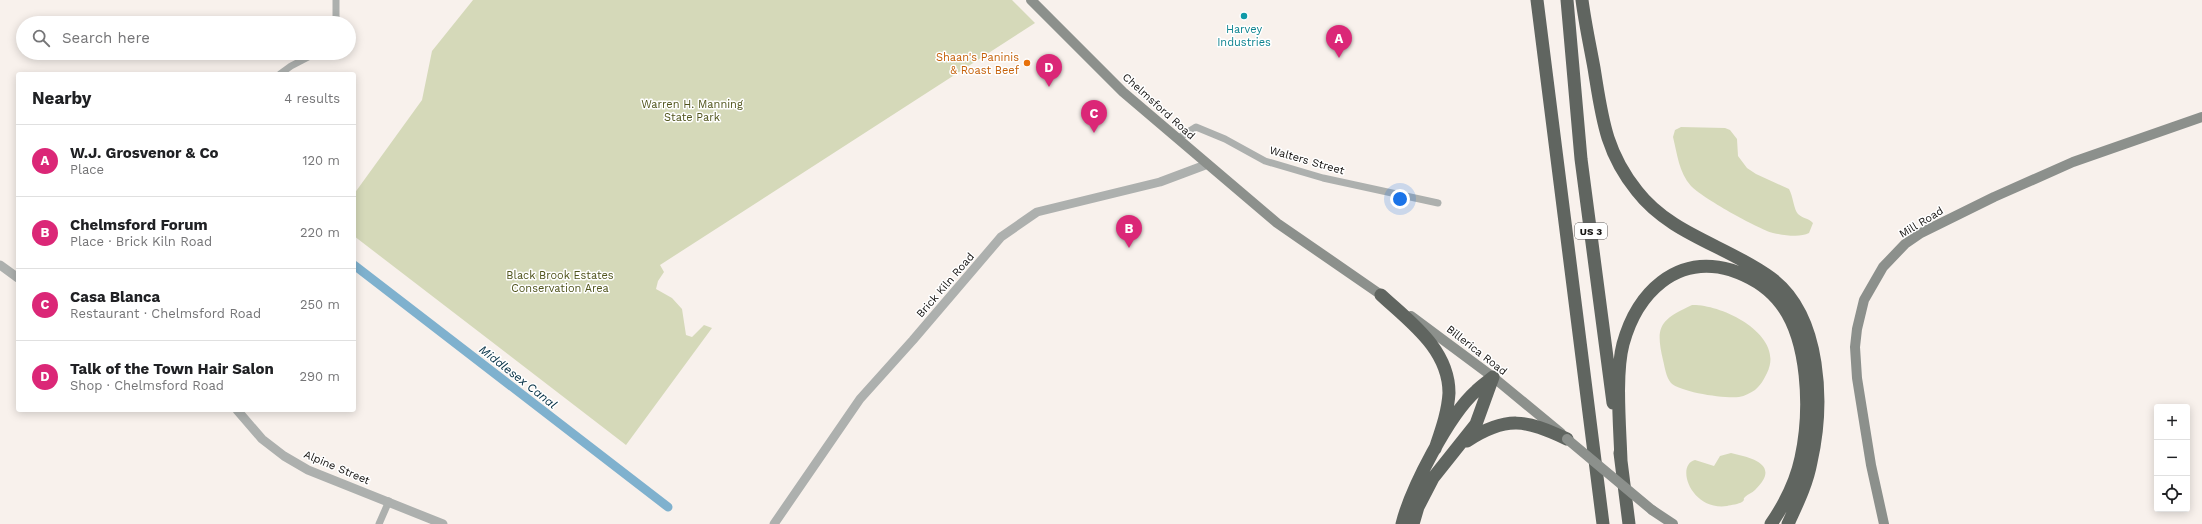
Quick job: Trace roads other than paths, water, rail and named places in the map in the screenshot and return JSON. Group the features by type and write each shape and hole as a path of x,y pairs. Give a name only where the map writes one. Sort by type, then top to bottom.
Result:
{"highway":[{"name":"US 3","path":"1538,0 1603,523"},
{"name":"US 3","path":"1567,0 1581,159 1629,524"},
{"path":"1582,0 1603,126 1614,156 1628,180 1650,204 1672,223 1770,277 1792,299 1807,330 1814,359 1817,387 1816,434 1808,476 1788,524"},
{"path":"1621,461 1620,363 1623,344 1629,325 1642,301 1653,289 1678,271 1703,266 1733,271 1764,286 1781,303 1796,330 1804,363 1806,394 1804,445 1797,472 1772,521"},
{"path":"1381,295 1431,343 1446,369 1448,380 1448,402 1436,449"},
{"path":"1413,524 1418,506 1433,478 1461,445 1479,417 1493,377"},
{"path":"1402,524 1411,495 1436,449 1460,410 1475,391 1493,377"},
{"path":"1461,445 1488,428 1508,423 1536,426 1567,439"}],"main road":[{"name":"Chelmsford Road","path":"1031,0 1123,92 1277,223"},
{"name":"Mill Road","path":"1884,524 1872,470 1855,353 1856,329 1861,308 1878,274 1905,244 1921,233 1962,212 2073,162 2202,117"},
{"name":"Billerica Road","path":"1277,223 1443,338 1493,377 1652,510 1673,524"},
{"name":"Billerica Road","path":"1652,510 1665,524"}],"street":[{"path":"336,0 336,16"},
{"path":"283,72 303,60"},
{"name":"Walters Street","path":"1177,139 1196,127 1225,139 1265,161 1323,178 1438,203"},
{"name":"Brick Kiln Road","path":"774,524 860,399 1006,233 1037,212 1160,182 1208,164"},
{"path":"0,265 16,277"},
{"name":"Alpine Street","path":"239,412 262,439 284,456 308,470 389,501 443,524"},
{"path":"379,524 389,501"}],"waterway":[{"name":"Middlesex Canal","path":"356,267 668,507"}],"place":[{"name":"Harvey Industries","path":"1244,16"},
{"name":"W.J. Grosvenor & Co","path":"1339,58"},
{"name":"Shaan's Paninis & Roast Beef","path":"1027,63"},
{"name":"Talk of the Town Hair Salon","path":"1049,87"},
{"name":"Casa Blanca","path":"1094,133"},
{"name":"Chelmsford Forum","path":"1129,248"}],"park label":[{"name":"Warren H. Manning State Park","path":"692,110"},
{"name":"Black Brook Estates Conservation Area","path":"560,281"}]}
